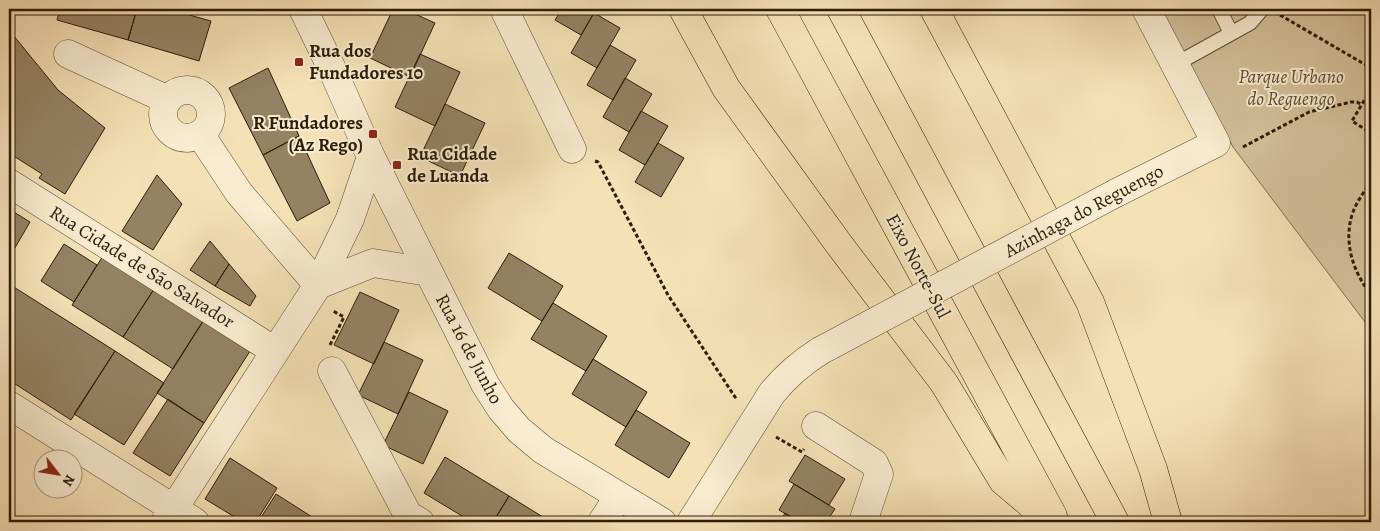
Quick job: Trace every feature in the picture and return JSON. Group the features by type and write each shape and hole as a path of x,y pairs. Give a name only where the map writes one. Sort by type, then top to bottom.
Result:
{"highway":[{"path":"683,9 726,88 838,243 944,384 1003,481 1052,522"},
{"name":"Eixo Norte-Sul","path":"780,9 1056,522"},
{"path":"841,9 1115,522"},
{"path":"934,9 1090,302 1153,469 1168,522"}],"street":[{"name":"Rua 16 de Junho","path":"303,9 371,157 485,384 501,409 519,430 543,450 662,522"},
{"path":"504,9 572,149"},
{"name":"Azinhaga do Reguengo","path":"752,424 772,393 786,376 820,351 1116,193 1216,143 1146,9"},
{"path":"68,54 168,100"},
{"path":"184,90 193,90 207,99 211,115 205,130 192,138 176,135 165,123 164,108 168,100 174,94 184,90"},
{"path":"200,134 239,193 318,285"},
{"path":"9,405 178,518 276,351 318,285 350,219 371,157"},
{"name":"Rua Cidade de São Salvador","path":"9,183 276,351"},
{"path":"318,285 374,262 428,272"},
{"path":"332,371 408,515 420,522"},
{"path":"691,522 752,424"},
{"path":"816,426 874,463 877,468 879,474 863,522"},
{"path":"602,522 619,496"}],"lane":[{"path":"1219,9 1231,33"},
{"path":"1176,64 1250,23 1262,9"}],"path":[{"path":"1278,14 1371,68"},
{"path":"1371,89 1352,121 1371,133"},
{"path":"1242,148 1309,112 1351,102 1357,102 1362,105"},
{"path":"572,149 598,162 668,295 752,424 802,452 816,426"},
{"path":"1371,181 1354,210 1349,226 1348,240 1357,271 1371,294"}],"green space":[{"name":"Parque Urbano do Reguengo","path":"1160,9 1371,9 1371,330 1233,147"}],"building":[{"path":"60,9 137,9 128,40 57,20"},
{"path":"137,9 168,9 211,21 199,61 128,40"},
{"path":"393,9 404,9 435,23 410,77 370,58"},
{"path":"562,9 596,9 581,35 555,20"},
{"path":"594,13 620,28 597,68 571,53"},
{"path":"9,30 58,90 105,128 65,194 39,178 42,174 9,153"},
{"path":"610,45 636,60 613,100 587,85"},
{"path":"420,54 460,72 435,126 395,107"},
{"path":"268,68 299,136 263,155 229,88"},
{"path":"625,78 652,94 629,132 603,117"},
{"path":"445,104 485,123 460,176 420,157"},
{"path":"641,111 668,126 645,165 619,150"},
{"path":"299,136 330,203 297,221 263,155"},
{"path":"658,143 684,158 661,197 635,182"},
{"path":"157,175 182,204 153,250 122,231"},
{"path":"9,209 30,222 9,258"},
{"path":"210,241 229,264 215,286 190,270"},
{"path":"64,244 97,265 74,302 41,281"},
{"path":"509,253 563,286 542,321 488,288"},
{"path":"103,256 156,286 123,337 72,305"},
{"path":"229,264 256,296 250,306 215,286"},
{"path":"9,284 115,351 71,420 9,380"},
{"path":"156,286 205,318 173,369 123,337"},
{"path":"360,292 399,310 374,364 334,345"},
{"path":"553,303 607,336 586,371 531,339"},
{"path":"205,318 252,348 204,423 157,393"},
{"path":"384,342 423,360 398,414 358,395"},
{"path":"115,351 164,383 124,445 74,414"},
{"path":"593,359 647,392 626,427 572,394"},
{"path":"409,392 448,411 423,464 383,445"},
{"path":"168,399 204,423 170,476 133,453"},
{"path":"636,410 690,443 669,478 615,445"},
{"path":"805,455 845,479 829,505 789,481"},
{"path":"445,457 509,496 493,522 472,522 424,493"},
{"path":"230,458 277,488 256,522 243,522 205,499"},
{"path":"794,484 835,509 826,522 799,522 779,510"},
{"path":"276,494 320,522 258,522"},
{"path":"509,496 551,522 493,522"},
{"path":"785,513 799,522 780,522"}],"place":[{"name":"Rua dos Fundadores 10","path":"299,62"},
{"name":"R Fundadores (Az Rego)","path":"373,134"},
{"name":"Rua Cidade de Luanda","path":"397,165"}]}
